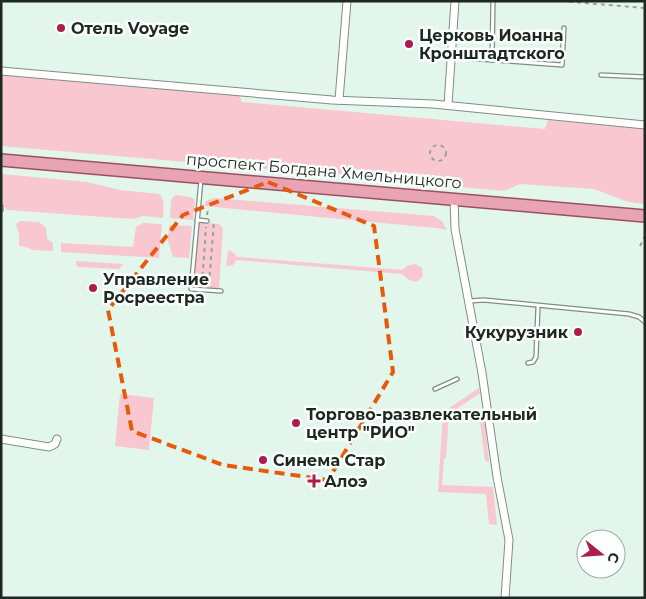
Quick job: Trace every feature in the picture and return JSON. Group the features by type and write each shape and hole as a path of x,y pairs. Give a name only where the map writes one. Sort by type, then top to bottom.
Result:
{"main road":[{"name":"проспект Богдана Хмельницкого","path":"1,160 645,216"}],"street":[{"path":"339,100 347,1"},
{"path":"448,105 455,1"},
{"path":"1,71 339,100 448,105 645,124"},
{"path":"454,199 456,230 473,332 482,373 497,477 509,540 505,598"},
{"path":"1,439 49,447 55,444 57,439"}],"lane":[{"path":"492,60 494,1"},
{"path":"450,57 562,64 564,28"},
{"path":"601,74 645,77"},
{"path":"201,177 190,289 221,291"},
{"path":"197,220 207,221"},
{"path":"468,301 484,300 629,314 639,317 645,322"},
{"path":"528,363 535,360 538,306"},
{"path":"473,332 537,338"},
{"path":"435,389 457,379"}],"path":[{"path":"561,1 645,8"},
{"path":"438,145 444,148 446,154 438,162 432,159 430,153 432,148 438,145"},
{"path":"194,301 191,297 201,293 202,290 208,209"},
{"path":"208,290 214,221"},
{"path":"640,246 645,236"}],"highlighted area":[{"path":"268,182 374,226 393,372 328,480 223,465 132,431 108,310 183,215"}],"shaded area":[{"path":"1,75 239,94 242,102 545,129 548,120 645,129 645,204 628,202 594,189 520,184 504,191 440,185 418,175 353,169 337,175 1,146"},
{"path":"1,174 87,182 120,190 159,194 163,202 163,218 143,216 133,219 8,210 1,204"},
{"path":"177,195 194,199 193,220 170,218 171,201"},
{"path":"214,198 434,216 442,221 447,230 204,206 206,201"},
{"path":"20,221 39,222 46,228 47,239 53,243 53,251 33,250 19,246 19,234 16,224"},
{"path":"199,222 219,224 223,228 219,289 199,288 193,284"},
{"path":"143,223 162,224 159,258 61,252 61,243 133,247 136,227"},
{"path":"169,225 192,226 189,258 173,257 168,241"},
{"path":"228,250 237,257 402,270 409,265 416,264 422,268 423,275 416,282 402,274 237,260 233,265 226,266"},
{"path":"76,261 123,264 119,269 79,267 76,265"},
{"path":"479,388 480,393 449,414 442,485 493,487 497,525 489,524 486,494 438,492 443,412"},
{"path":"120,394 154,398 149,450 115,446"},
{"path":"483,410 489,462 485,461 479,413"}],"place":[{"name":"Отель Voyage","path":"61,28"},
{"name":"Церковь Иоанна Кронштадтского","path":"409,44"},
{"name":"Управление Росреестра","path":"93,288"},
{"name":"Кукурузник","path":"578,332"},
{"name":"Торгово-развлекательный центр \"РИО\"","path":"296,423"},
{"name":"Синема Стар","path":"263,460"},
{"name":"Алоэ","path":"314,481"}]}
